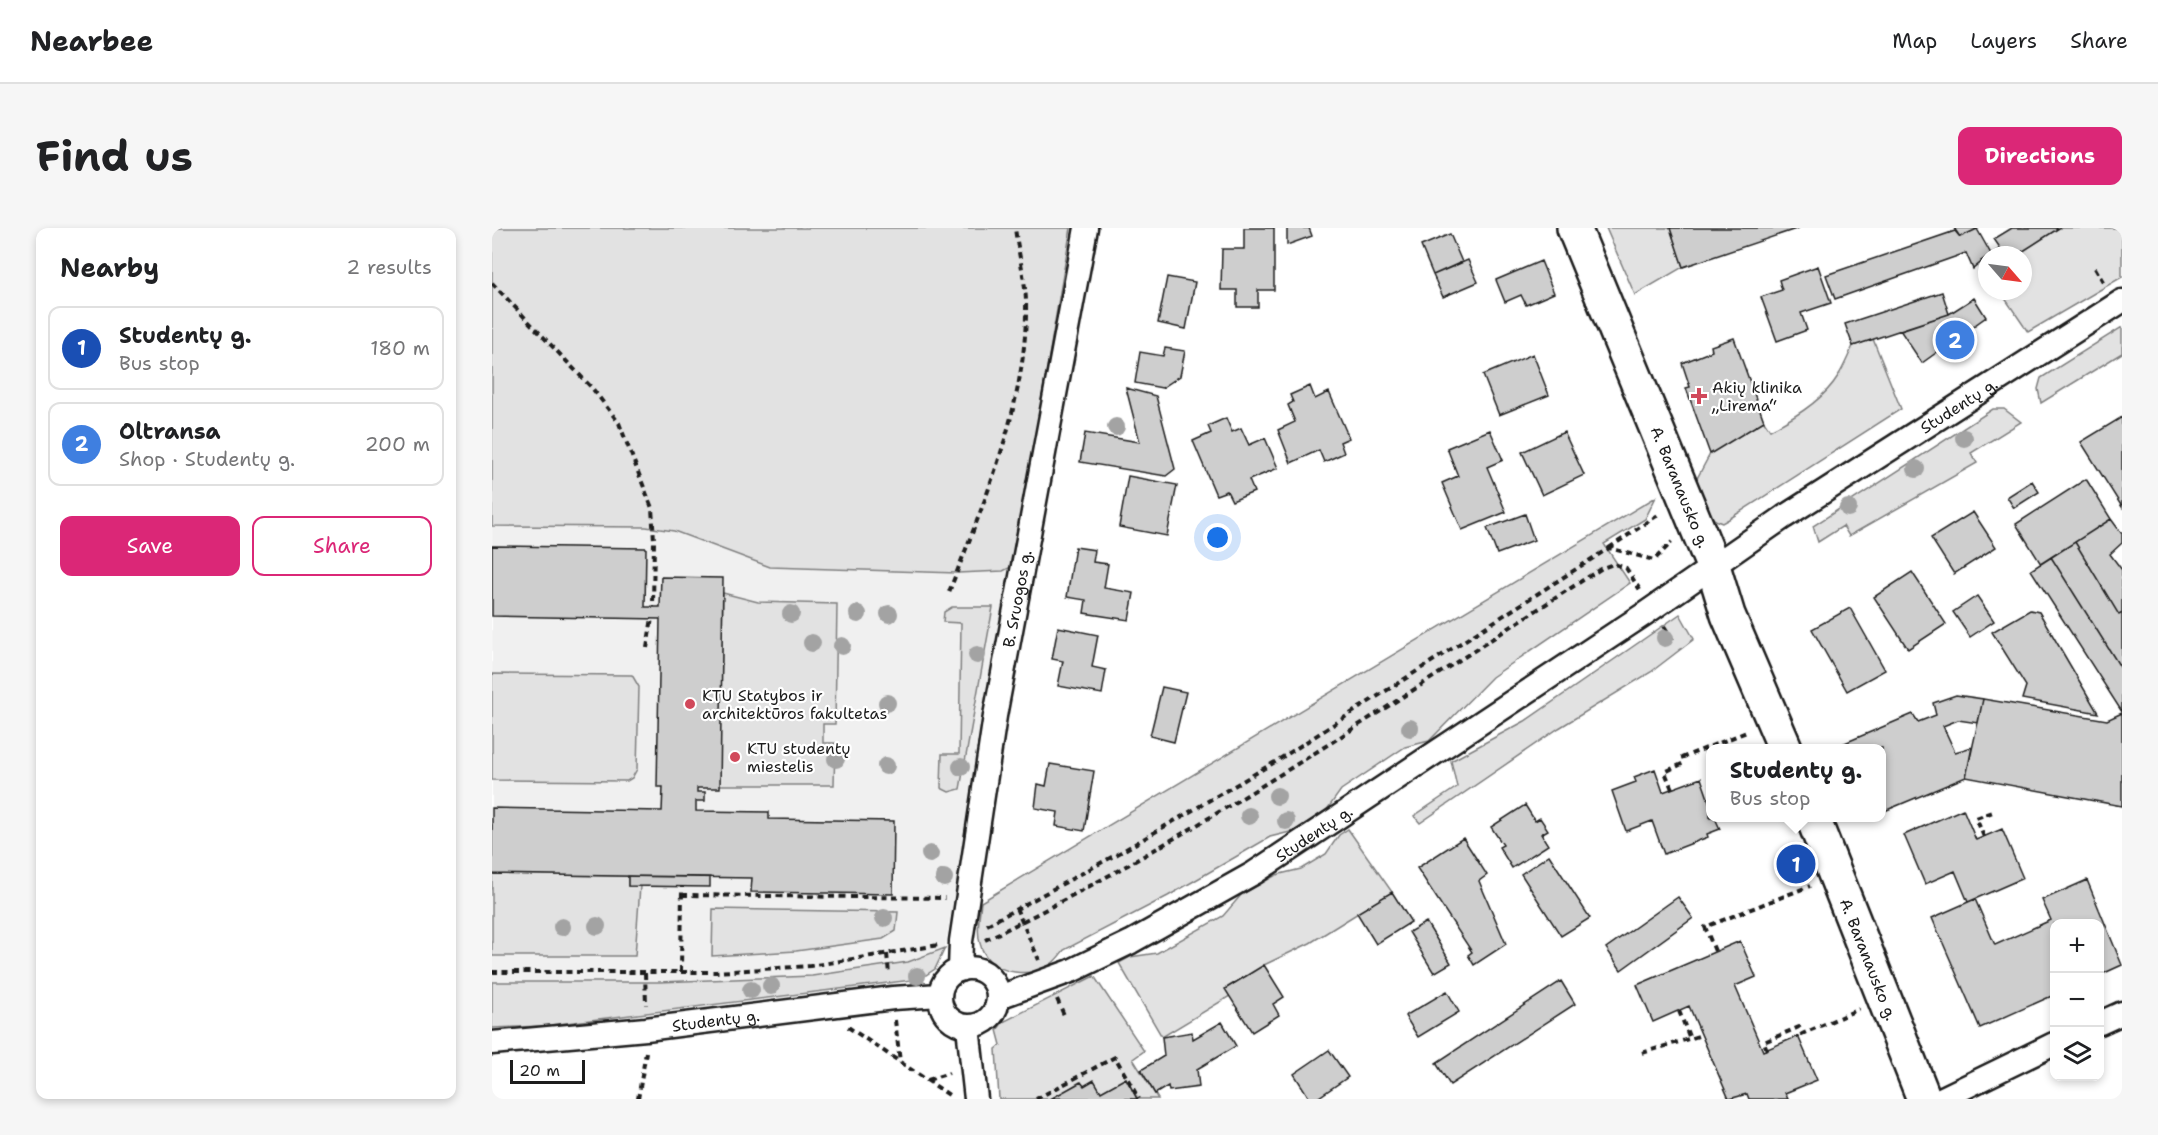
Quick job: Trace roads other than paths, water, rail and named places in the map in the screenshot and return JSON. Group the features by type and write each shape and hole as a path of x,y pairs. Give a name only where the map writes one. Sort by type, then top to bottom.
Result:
{"street":[{"name":"B. Sruogos g.","path":"960,970 961,941 995,716 1086,228"},
{"name":"A. Baranausko g.","path":"1574,228 1713,566 1728,615 1780,735"},
{"name":"Studentų g.","path":"999,997 1071,971 1131,942 1254,873 1652,608 1792,511 2122,301"},
{"name":"A. Baranausko g.","path":"1815,822 1924,1099"},
{"path":"969,968 986,973 997,988 999,997 993,1015 978,1026 968,1027 947,1017 940,995 946,979 960,970 969,968"},
{"name":"Studentų g.","path":"492,1043 646,1029 818,1007 940,995"},
{"path":"2104,1021 2122,1013"},
{"path":"968,1027 976,1099"},
{"path":"1941,1099 2050,1046"}],"place":[{"name":"Oltransa","path":"1955,340"},
{"name":"Akių klinika „Lirema“","path":"1699,396"},
{"name":"KTU Statybos ir architektūros fakultetas","path":"690,704"},
{"name":"KTU studentų miestelis","path":"735,757"},
{"name":"Studentų g.","path":"1796,864"}]}
